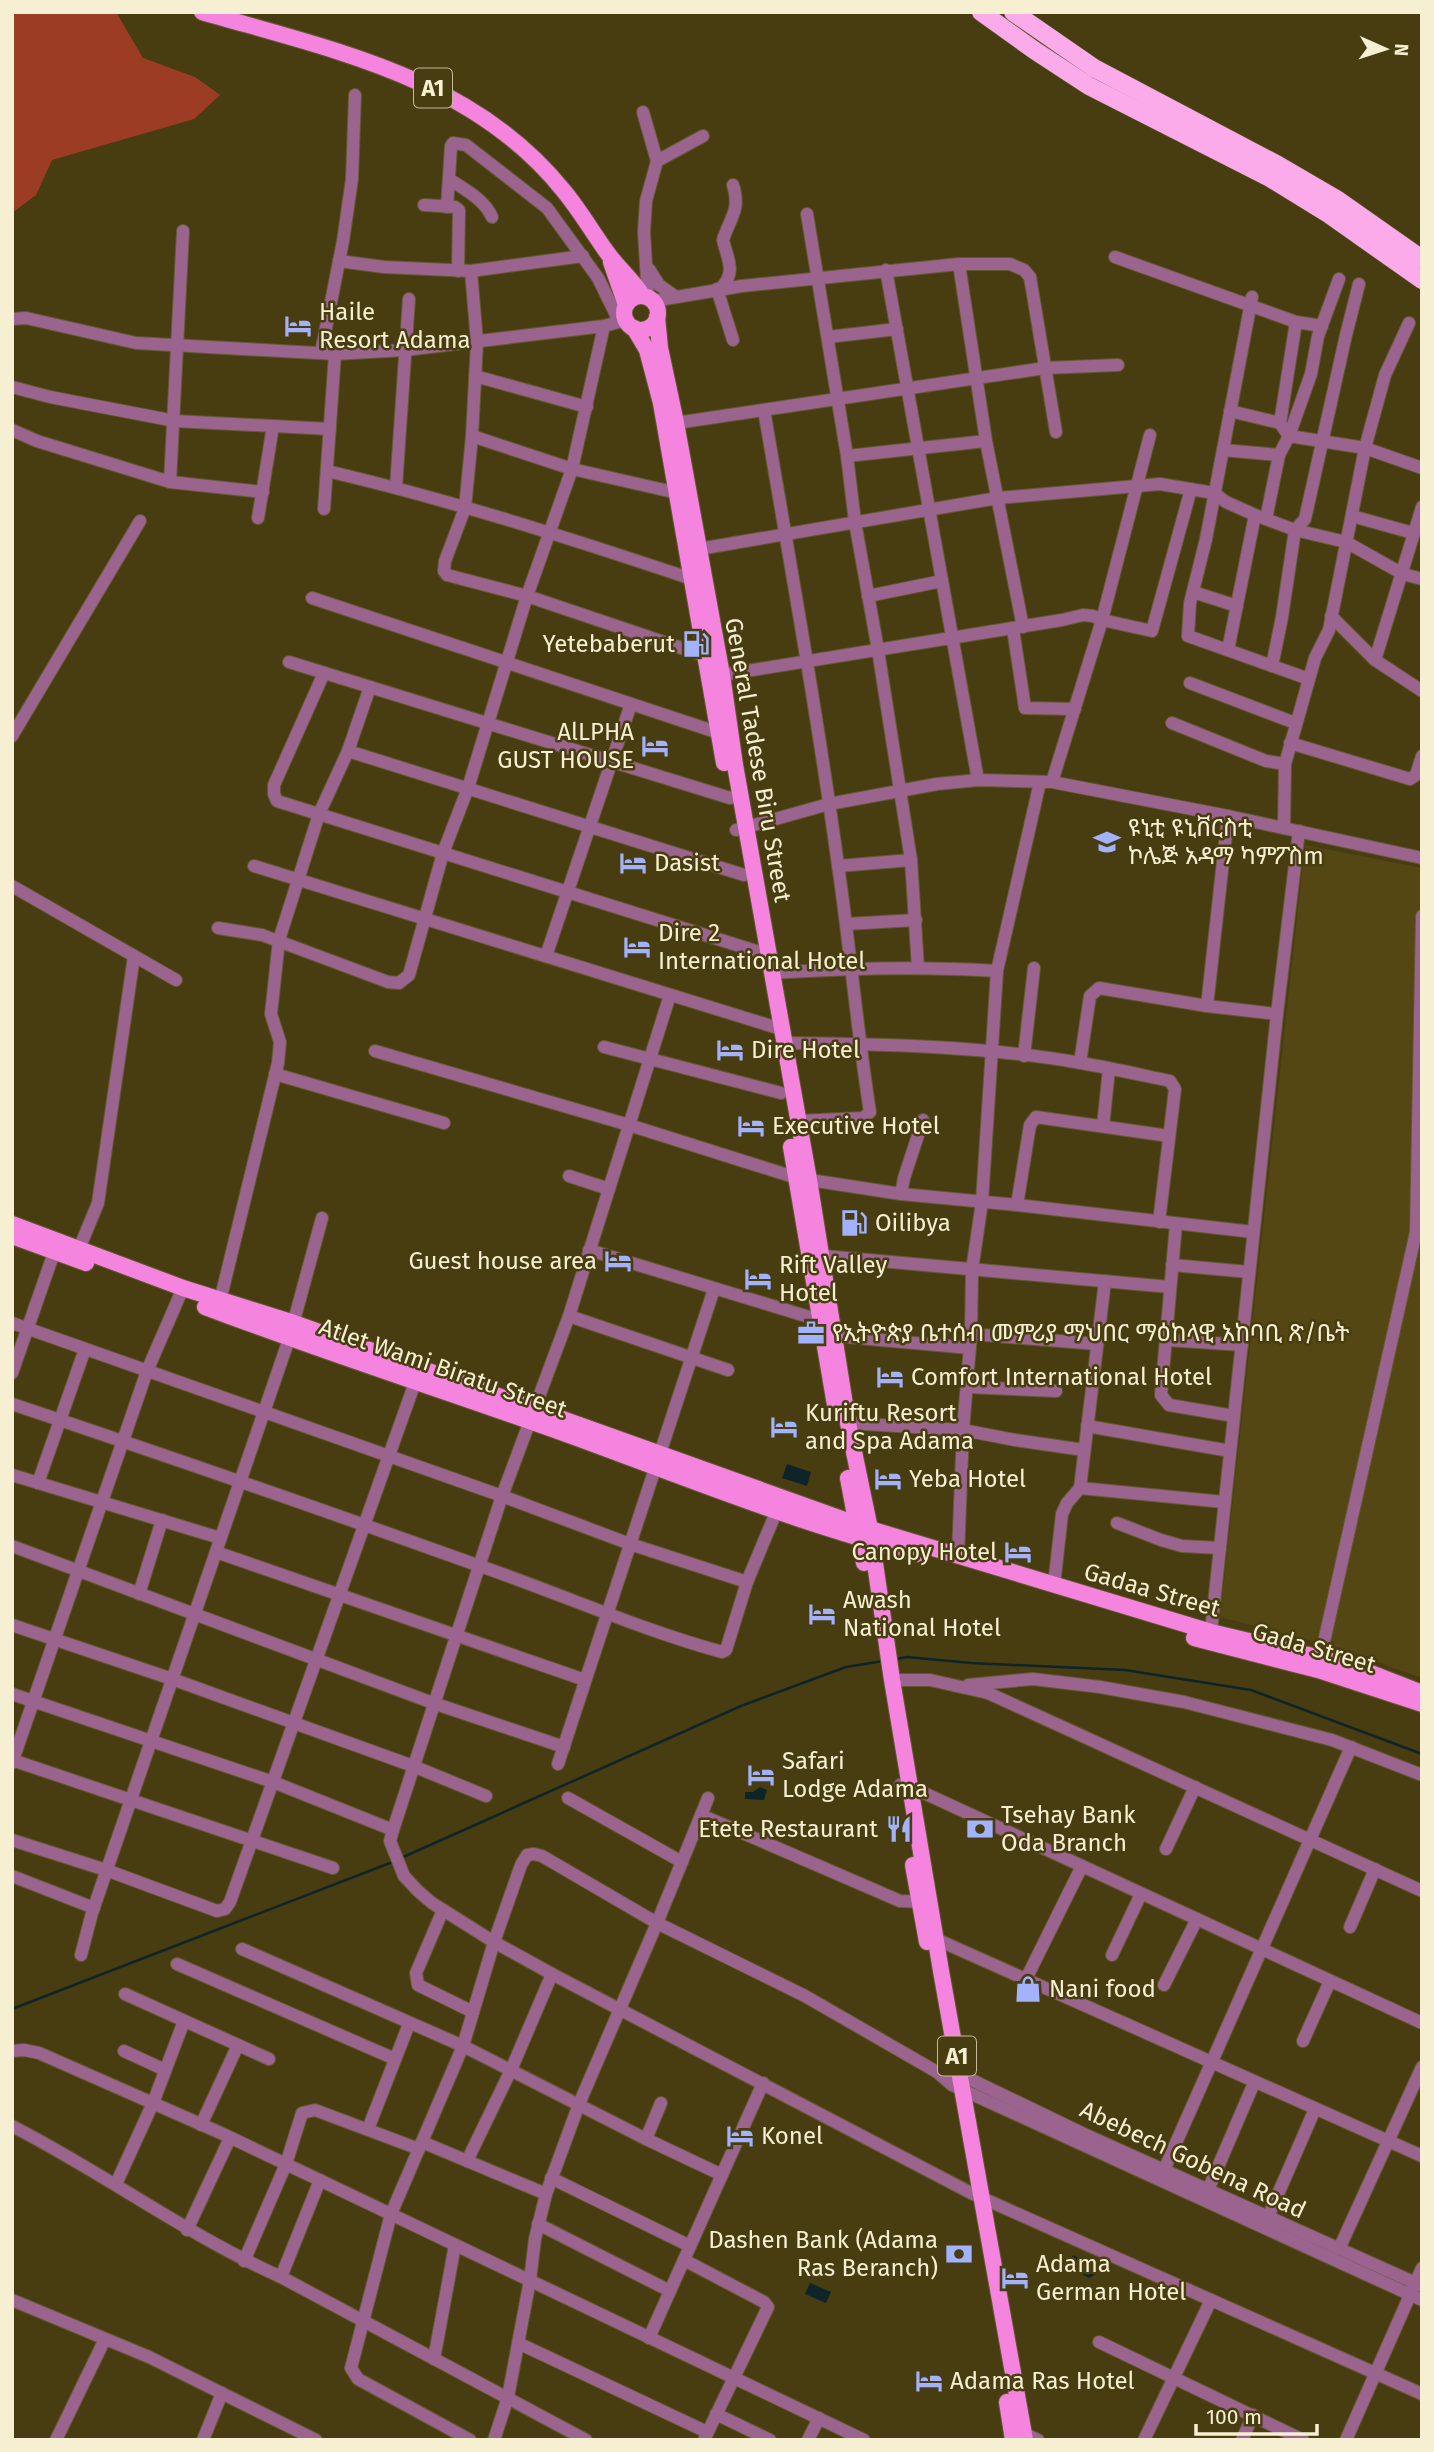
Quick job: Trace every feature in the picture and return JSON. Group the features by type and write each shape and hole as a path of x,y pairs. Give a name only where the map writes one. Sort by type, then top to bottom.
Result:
{"highway":[{"path":"981,12 1089,86 1270,178 1327,213 1422,280"},
{"path":"1013,12 1094,68 1278,165 1338,200 1422,259"}],"main road":[{"name":"A1","path":"202,12 390,68 426,83 459,102 528,153 562,188 607,253 648,298"},
{"name":"A1","path":"607,253 626,319"},
{"path":"648,298 657,306 657,317 651,327 640,330 626,319 631,299 648,298"},
{"name":"General Tadese Biru Street","path":"657,317 658,337 676,423 692,579 712,658 722,675 735,796"},
{"name":"General Tadese Biru Street","path":"626,319 647,350 699,549 719,733 735,796 771,973 781,1093 803,1179"},
{"name":"General Tadese Biru Street","path":"741,829 744,875 756,951 778,1033 797,1121 825,1330 865,1534"},
{"name":"Atlet Wami Biratu Street","path":"12,1224 57,1246 182,1293 865,1534"},
{"name":"Atlet Wami Biratu Street","path":"12,1236 79,1249 182,1293 220,1301 291,1331"},
{"name":"General Tadese Biru Street","path":"825,1330 849,1423 865,1534"},
{"name":"Atlet Wami Biratu Street","path":"657,1461 777,1510 865,1534"},
{"name":"A1","path":"865,1534 952,2078 1025,2438"},
{"path":"865,1534 1211,1638"},
{"name":"Gadaa Street","path":"865,1534 958,1555 1211,1638 1319,1664 1368,1672 1422,1693"},
{"name":"Gada Street","path":"1319,1664 1422,1704"}],"street":[{"path":"321,353 352,179 355,95"},
{"path":"643,112 657,161 646,201 644,232 648,298 676,297 719,288 886,270 959,264 1010,264 1024,270 1030,277 1056,432"},
{"path":"657,161 704,136"},
{"path":"12,319 26,318 136,343 335,354 477,342 604,326 626,319 547,208 459,142 451,146 447,207"},
{"path":"449,179 489,209 492,217"},
{"path":"719,288 730,276 731,265 723,240 734,216 736,196 733,185"},
{"path":"424,205 459,210 465,271 477,342 465,508 445,561 444,571 447,575 527,596 712,658"},
{"path":"807,214 848,456 855,523 901,791 911,860 918,968"},
{"path":"170,482 184,231"},
{"path":"339,261 384,267 465,271 583,256"},
{"path":"1115,257 1252,302 1296,322 1322,326"},
{"path":"959,264 1018,628 1025,708 1075,709"},
{"path":"647,266 659,285 676,297"},
{"path":"886,270 978,780"},
{"path":"1228,650 1260,517 1279,455 1289,436 1311,374 1322,326 1339,279"},
{"path":"1272,666 1295,530 1305,519 1359,284"},
{"path":"719,288 733,340"},
{"path":"396,487 409,299"},
{"path":"1252,302 1223,450 1211,492 1206,539 1194,592 1188,636 1308,679"},
{"path":"1280,423 1296,322"},
{"path":"1284,828 1285,764 1290,743 1308,679 1328,630 1365,448 1385,375 1409,323"},
{"path":"218,928 262,934 388,982 404,981 409,975 443,853 468,788 527,596 572,469 604,326"},
{"path":"828,337 897,329"},
{"path":"324,509 335,354"},
{"path":"676,423 1045,368 1118,365"},
{"path":"475,376 587,407"},
{"path":"12,387 62,400 175,421 330,429"},
{"path":"764,410 808,661 870,1112 863,1118 797,1121"},
{"path":"1230,411 1280,423 1289,436 1365,448 1421,466"},
{"path":"258,518 273,426"},
{"path":"12,430 37,441 170,482 263,492"},
{"path":"958,1555 963,1430 971,1334 972,1270 982,1202 997,971 1046,782 1075,709 1102,620 1150,435"},
{"path":"472,436 572,469 683,494"},
{"path":"848,456 986,441"},
{"path":"1223,450 1279,455"},
{"path":"327,471 396,487 550,532 692,579"},
{"path":"699,549 998,498 1160,484 1211,492 1226,502 1295,530 1346,542 1403,573 1422,579"},
{"path":"722,675 1018,628 1083,615 1152,631 1190,489"},
{"path":"1376,660 1422,507"},
{"path":"1352,516 1413,533"},
{"path":"12,736 140,521"},
{"path":"868,596 942,581"},
{"path":"1194,592 1237,606"},
{"path":"312,598 719,733"},
{"path":"1331,616 1376,660 1422,691"},
{"path":"289,662 611,761 735,796"},
{"path":"324,673 274,785 274,794 278,801 756,951"},
{"path":"1190,683 1296,723"},
{"path":"220,1301 275,1074 280,1042 271,1014 271,1004 279,940 319,814 348,751 370,687"},
{"path":"546,956 631,704"},
{"path":"1172,723 1266,761 1285,764"},
{"path":"1290,743 1410,779 1416,775 1421,763"},
{"path":"348,751 744,875"},
{"path":"741,829 829,804 901,791 978,780 1046,782 1228,816 1422,858"},
{"path":"1207,1006 1228,816"},
{"path":"1211,1638 1298,831"},
{"path":"838,866 911,860"},
{"path":"254,866 670,995 778,1033 859,1044 1024,1056 1080,1063 1170,1081 1175,1089 1159,1222"},
{"path":"12,886 176,980"},
{"path":"1319,1664 1416,1261 1422,916"},
{"path":"846,924 916,920"},
{"path":"79,1249 98,1203 134,956"},
{"path":"771,973 850,968 997,971"},
{"path":"1024,1056 1034,968"},
{"path":"1080,1063 1090,996 1099,988 1207,1006 1277,1014"},
{"path":"670,995 569,1317 502,1496 413,1766 392,1836 404,1876 418,1891 443,1910 494,1942 620,2011 976,2196 1422,2394"},
{"path":"604,1046 781,1093"},
{"path":"375,1051 803,1179 901,1194 1254,1232"},
{"path":"1103,1126 1110,1069"},
{"path":"275,1074 444,1123"},
{"path":"1017,1205 1031,1121 1042,1117 1169,1136"},
{"path":"901,1194 923,1120"},
{"path":"569,1176 608,1189"},
{"path":"81,1955 130,1801 291,1331 322,1219"},
{"path":"1176,1224 1161,1395 1169,1405 1234,1416"},
{"path":"12,1373 57,1246"},
{"path":"589,1250 714,1289 825,1330 970,1349"},
{"path":"815,1256 1170,1287"},
{"path":"1172,1265 1249,1272"},
{"path":"1054,1585 1062,1514 1066,1503 1080,1488 1105,1282"},
{"path":"558,1764 714,1289"},
{"path":"182,1293 147,1371 13,1761 333,1868"},
{"path":"569,1317 728,1370"},
{"path":"12,1323 630,1544 747,1582"},
{"path":"971,1334 1097,1344"},
{"path":"1167,1340 1242,1345"},
{"path":"38,1483 85,1349"},
{"path":"12,1840 107,1870 217,1911 225,1909 252,1842 418,1375"},
{"path":"967,1387 1056,1391"},
{"path":"12,1405 240,1481 479,1565 607,1614 722,1652 726,1650 747,1582 777,1510"},
{"path":"849,1423 963,1430 1084,1451"},
{"path":"1087,1426 1230,1451"},
{"path":"12,1475 220,1538"},
{"path":"1080,1488 1224,1502"},
{"path":"139,1594 162,1520"},
{"path":"1117,1523 1182,1546 1220,1548"},
{"path":"12,1546 433,1703 564,1747"},
{"path":"216,1552 585,1680"},
{"path":"12,1625 172,1679 413,1766 486,1796"},
{"path":"888,1675 961,1685 1012,1703 1422,1891"},
{"path":"961,1685 1033,1679 1100,1687 1226,1711 1351,1747 1422,1775"},
{"path":"12,1694 273,1782 392,1836"},
{"path":"1164,2170 1351,1747"},
{"path":"906,1786 1422,2023"},
{"path":"1166,1849 1195,1787"},
{"path":"568,1798 682,1862"},
{"path":"494,2440 508,2397 538,2224 551,2178 579,2104 708,1798"},
{"path":"701,1815 900,1900 925,1902"},
{"path":"470,2440 358,2379 351,2368 391,2214 463,2046 494,1942 527,1855 542,1856 657,1923 804,1996 952,2078"},
{"path":"1026,1979 1082,1866"},
{"path":"1350,1927 1375,1869"},
{"path":"12,1876 94,1908"},
{"path":"1112,1955 1142,1894"},
{"path":"443,1910 416,1973 416,1980 418,1985 473,2012"},
{"path":"1164,1985 1197,1919"},
{"path":"931,1937 1422,2157"},
{"path":"242,1949 463,2046 722,2175"},
{"path":"177,1964 396,2059"},
{"path":"467,2161 511,2070 552,1974"},
{"path":"1303,2041 1330,1981"},
{"path":"125,1994 269,2059"},
{"path":"116,2184 153,2103 184,2021"},
{"path":"368,2129 409,2024"},
{"path":"201,2125 238,2045"},
{"path":"12,2051 39,2053 230,2138 864,2440"},
{"path":"124,2051 165,2070"},
{"path":"1339,2249 1422,2067"},
{"name":"Abebech Gobena Road","path":"952,2078 1339,2249 1415,2288 1422,2300"},
{"name":"Abebech Gobena Road","path":"952,2078 1415,2288"},
{"path":"649,2338 763,2083"},
{"path":"1208,2190 1254,2083"},
{"path":"646,2139 661,2103"},
{"path":"1268,2217 1315,2109"},
{"path":"244,2261 285,2164 302,2113 309,2110 467,2161 546,2194"},
{"path":"12,2126 64,2153 187,2230 244,2261 281,2277 586,2440"},
{"path":"187,2230 230,2138"},
{"path":"551,2178 690,2246"},
{"path":"281,2277 320,2180"},
{"path":"538,2224 670,2291"},
{"path":"434,2359 455,2245"},
{"path":"518,2343 706,2436 768,2307 764,2302 684,2260"},
{"path":"1346,2440 1422,2268"},
{"path":"12,2300 149,2357 316,2440"},
{"path":"1144,2440 1211,2300"},
{"path":"56,2440 105,2339"},
{"path":"1099,2342 1303,2440"},
{"path":"203,2440 222,2393"},
{"path":"716,2414 770,2440"},
{"path":"1242,2440 1253,2415"},
{"path":"808,2440 819,2418"}],"shaded area":[{"path":"12,12 116,12 143,58 195,77 220,95 194,119 52,160 36,195 12,213"},
{"path":"1305,845 1422,868 1422,1678 1335,1647 1220,1617"}],"water":[{"path":"787,1464 811,1472 807,1486 782,1478"},
{"path":"760,1787 767,1790 764,1800 745,1799 745,1792 753,1792"},
{"path":"1073,2255 1094,2266 1096,2274 1089,2278 1067,2266"},
{"path":"810,2283 831,2292 826,2303 805,2294"}],"waterway":[{"path":"896,1659 907,1657 971,1663 1125,1670 1251,1690 1422,1754"},
{"path":"401,1858 741,1706 846,1667 883,1661"},
{"path":"12,2009 395,1861"}],"place":[{"name":"Haile Resort Adama","path":"298,326"},
{"name":"Yetebaberut","path":"696,644"},
{"name":"AlLPHA GUST HOUSE","path":"655,746"},
{"name":"ዩኒቲ ዩኒቨርስቲ ኮሌጅ አዳማ ካምፖስm","path":"1107,842"},
{"name":"Dasist","path":"633,863"},
{"name":"Dire 2 International Hotel","path":"637,947"},
{"name":"Dire Hotel","path":"730,1050"},
{"name":"Executive Hotel","path":"751,1126"},
{"name":"Oilibya","path":"854,1223"},
{"name":"Guest house area","path":"618,1261"},
{"name":"Rift Valley Hotel","path":"758,1279"},
{"name":"የኢትዮጵያ ቤተሰብ መምሪያ ማህበር ማዕከላዊ አከባቢ ጽ/ቤት","path":"811,1333"},
{"name":"Comfort International Hotel","path":"890,1377"},
{"name":"Kuriftu Resort and Spa Adama","path":"784,1427"},
{"name":"Yeba Hotel","path":"888,1479"},
{"name":"Canopy Hotel","path":"1018,1552"},
{"name":"Awash National Hotel","path":"822,1614"},
{"name":"Safari Lodge Adama","path":"761,1775"},
{"name":"Etete Restaurant","path":"899,1829"},
{"name":"Tsehay Bank Oda Branch","path":"980,1829"},
{"name":"Nani food","path":"1028,1989"},
{"name":"Konel","path":"740,2136"},
{"name":"Dashen Bank (Adama Ras Beranch)","path":"959,2254"},
{"name":"Adama German Hotel","path":"1015,2278"},
{"name":"Adama Ras Hotel","path":"929,2381"}]}
